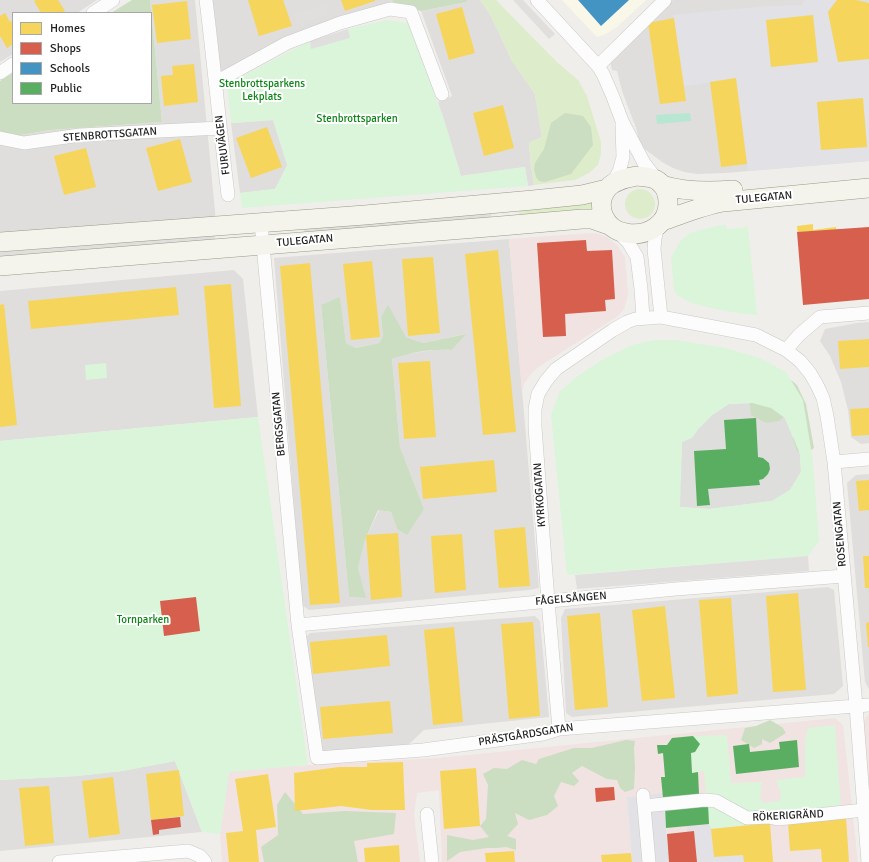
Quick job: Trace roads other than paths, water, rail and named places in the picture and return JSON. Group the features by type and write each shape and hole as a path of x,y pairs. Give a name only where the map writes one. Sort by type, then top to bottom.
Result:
{"street":[{"path":"95,12 113,0"},
{"name":"FURUVÄGEN","path":"206,0 228,195"},
{"path":"537,0 598,66 603,74 622,121 644,163 666,191 668,208 655,238 654,249 661,317"},
{"path":"598,66 665,0"},
{"path":"216,82 287,43 340,23 390,9 411,12 442,94"},
{"path":"0,73 12,65"},
{"path":"622,121 623,157 619,172 602,202 602,210 604,218 628,242 637,258 643,318"},
{"name":"STENBROTTSGATAN","path":"0,138 24,143 80,135 220,128"},
{"path":"609,188 622,179 637,176 659,182"},
{"name":"TULEGATAN","path":"659,182 679,189 707,192 869,178"},
{"name":"TULEGATAN","path":"0,242 357,216 582,195 609,188"},
{"name":"TULEGATAN","path":"660,224 692,210 724,202 869,188"},
{"name":"TULEGATAN","path":"0,266 501,226 568,219 592,219 613,228"},
{"name":"BERGSGATAN","path":"261,223 298,625"},
{"path":"613,228 625,233 637,234 649,231 660,224"},
{"path":"786,350 820,317 869,313"},
{"name":"ROSENGATAN","path":"643,318 661,317 756,336 786,350 800,360 810,373 823,398 834,462 844,576 862,705 864,810 868,862"},
{"name":"KYRKOGATAN","path":"559,728 535,427 535,409 538,394 556,369 613,330 627,322 643,318"},
{"path":"834,462 869,459"},
{"name":"FÅGELSÅNGEN","path":"298,625 676,589 844,576"},
{"name":"PRÄSTGÅRDSGATAN","path":"298,625 316,758 423,750 543,734 559,728 862,705"},
{"name":"RÖKERIGRÄND","path":"649,862 644,801 716,801 747,818 768,817 778,819 864,810"},
{"path":"427,814 432,862"},
{"path":"59,862 188,851 202,859"}],"park label":[{"name":"Stenbrottsparkens Lekplats","path":"262,90"},
{"name":"Stenbrottsparken","path":"357,119"},
{"name":"Tornparken","path":"143,620"}]}
